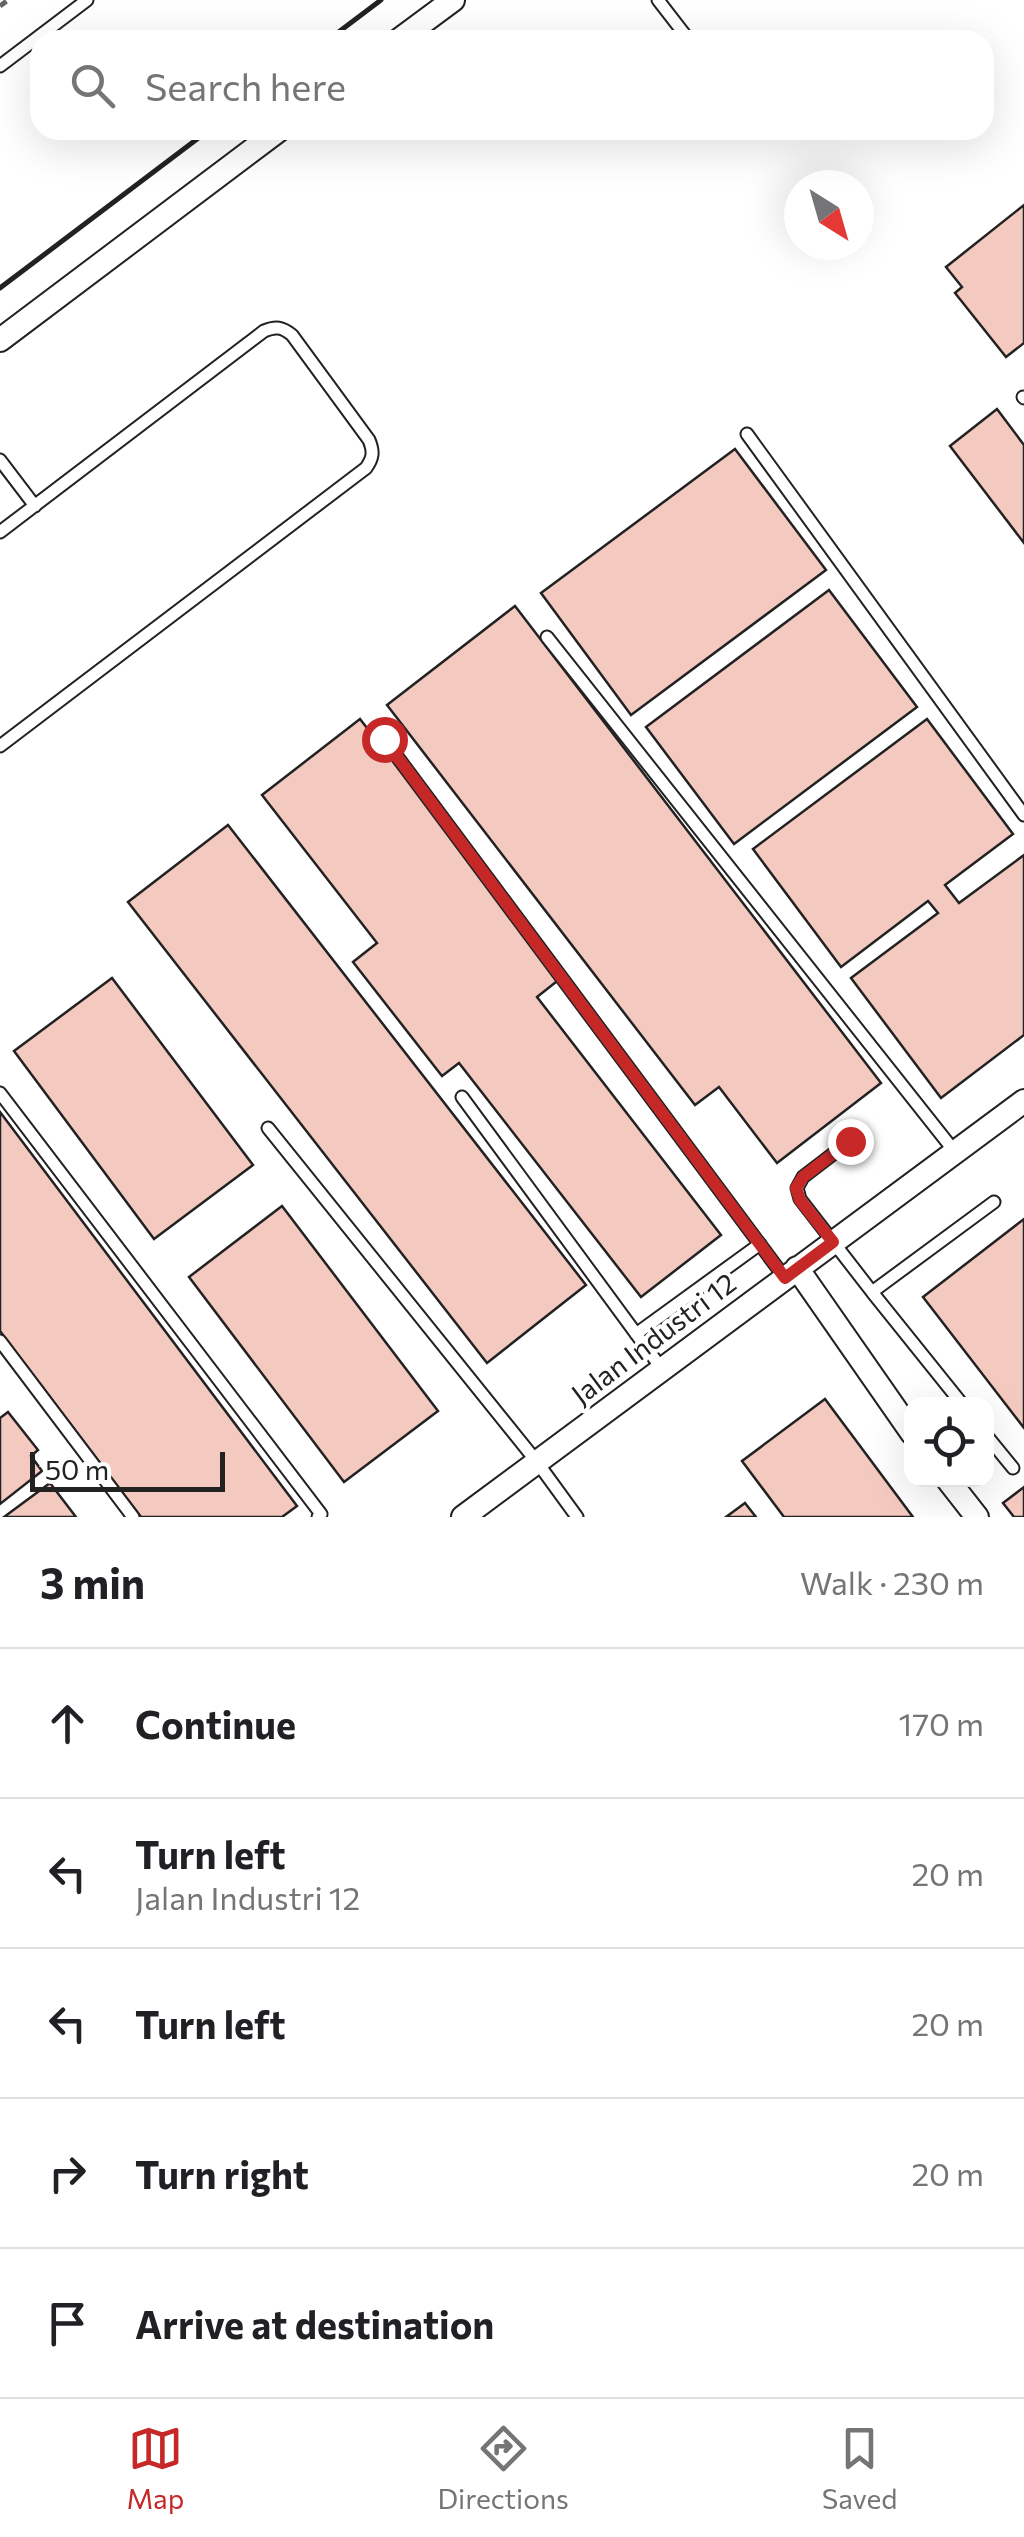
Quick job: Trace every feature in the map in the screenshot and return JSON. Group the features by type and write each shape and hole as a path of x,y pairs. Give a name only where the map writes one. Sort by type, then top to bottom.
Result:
{"street":[{"path":"412,30 453,0"},
{"path":"0,340 266,140"},
{"name":"Jalan Industri 12","path":"464,1517 1024,1101"},
{"path":"791,1273 904,1422"},
{"path":"953,1487 977,1517"}],"lane":[{"path":"48,30 88,0"},
{"path":"658,0 681,30"},
{"path":"0,66 30,44"},
{"path":"0,532 274,326 292,335 373,450 366,468 0,746"},
{"path":"747,434 1024,814"},
{"path":"0,460 35,506"},
{"path":"547,637 955,1152"},
{"path":"384,739 760,1244 791,1273"},
{"path":"0,1092 321,1514 318,1517"},
{"path":"462,1097 662,1369"},
{"path":"268,1128 577,1517"},
{"path":"850,1141 803,1177 796,1188 800,1200 956,1397"},
{"path":"872,1292 994,1202"},
{"path":"636,1334 760,1244"},
{"path":"0,1341 132,1517"},
{"path":"994,1445 1013,1468"}],"path":[{"path":"0,6 8,0"}],"building":[{"path":"1024,205 1024,343 1006,357 955,293 962,287 946,267"},
{"path":"997,409 1024,445 1024,543 950,446"},
{"path":"735,449 826,570 631,715 541,593"},
{"path":"829,590 917,707 734,844 646,727"},
{"path":"515,606 881,1083 777,1163 719,1087 695,1105 387,705"},
{"path":"360,719 561,978 537,997 721,1235 641,1297 459,1063 442,1076 353,962 377,943 262,795"},
{"path":"927,719 1013,834 945,885 959,903 1024,855 1024,1035 941,1098 851,978 938,913 928,901 841,967 753,849"},
{"path":"228,825 586,1285 487,1363 128,902"},
{"path":"112,978 253,1165 154,1239 14,1051"},
{"path":"0,1112 297,1506 282,1517 141,1517 0,1331"},
{"path":"282,1206 438,1411 344,1482 189,1277"},
{"path":"1024,1219 1024,1428 923,1297"},
{"path":"825,1399 913,1517 784,1517 742,1461"},
{"path":"8,1412 38,1450 31,1456 42,1471 0,1504 0,1418"},
{"path":"50,1483 76,1517 4,1517"},
{"path":"1024,1487 1024,1517 1014,1517 1003,1503"},
{"path":"745,1503 756,1517 726,1517"}],"wall":[{"path":"341,30 381,0"},
{"path":"0,288 196,140"}],"route":[{"path":"384,739 785,1278 833,1242 800,1200 796,1188 803,1177 850,1141"}]}
